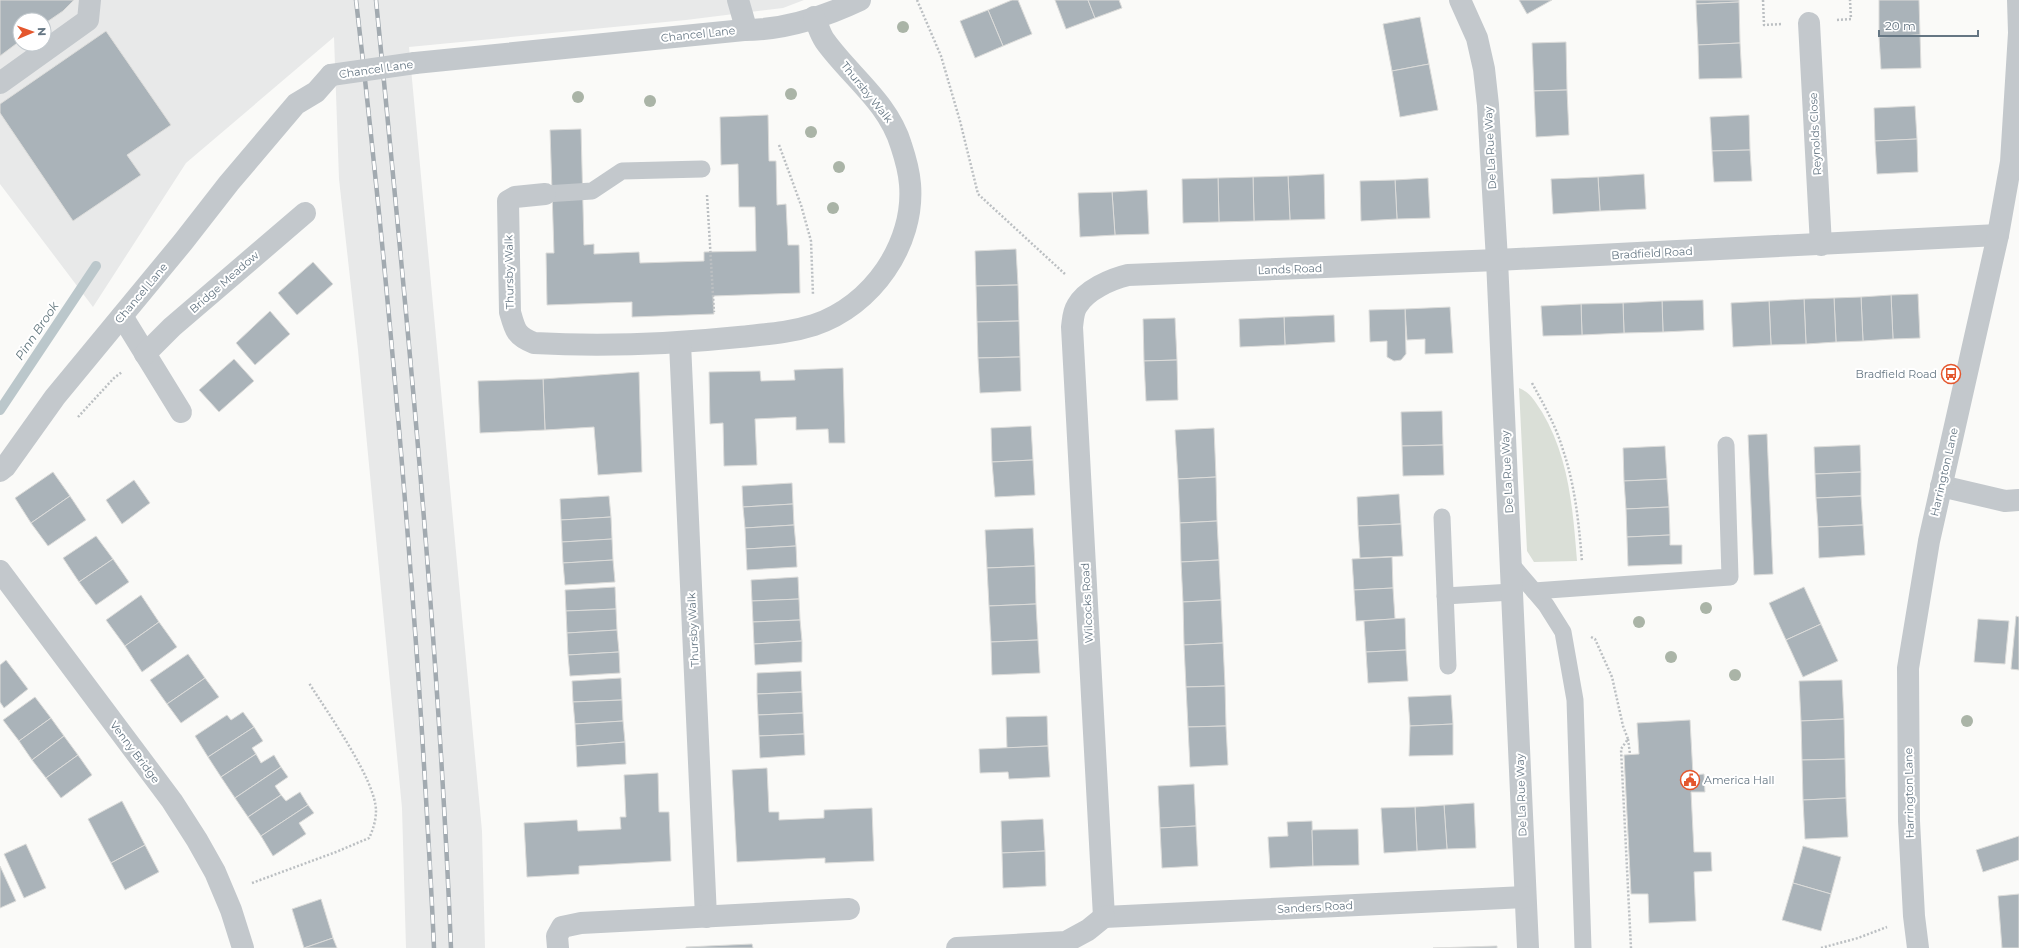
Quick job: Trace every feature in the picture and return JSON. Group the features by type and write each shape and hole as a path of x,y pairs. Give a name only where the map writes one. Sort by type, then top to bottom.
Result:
{"street":[{"path":"0,83 88,20 90,0"},
{"path":"738,0 744,22 744,30"},
{"name":"Chancel Lane","path":"0,471 5,467 55,397 296,104 316,92 331,75 415,63 744,30 764,30 786,26 860,0"},
{"name":"De La Rue Way","path":"1460,0 1477,38 1484,69 1502,357 1528,948"},
{"name":"Harrington Lane","path":"1918,948 1914,916 1908,821 1908,668 1930,540 1998,235 2011,162 2019,33 2018,0"},
{"name":"Thursby Walk","path":"545,194 515,197 508,201 510,312 514,329 522,338 534,343 680,343 777,334 815,324 844,310 876,283 892,261 902,238 908,211 910,184 901,145 894,126 882,108 824,40 814,17"},
{"name":"Reynolds Close","path":"1809,23 1821,245"},
{"name":"Bridge Meadow","path":"145,354 172,327 305,213"},
{"name":"Bradfield Road","path":"1497,260 1998,235"},
{"name":"Lands Road","path":"1088,294 1116,278 1128,275 1497,260"},
{"name":"Wilcocks Road","path":"1088,294 1078,304 1074,312 1072,335 1104,917"},
{"path":"122,316 181,412"},
{"name":"Thursby Walk","path":"680,343 706,917"},
{"path":"1941,486 2006,501 2019,500"},
{"name":"Venny Bridge","path":"0,571 172,801 197,840 223,890 243,948"},
{"name":"Sanders Road","path":"1104,917 1525,897"},
{"path":"558,948 557,936 562,927 570,924 850,909"},
{"path":"957,948 1066,942 1088,930 1104,917"}],"lane":[{"path":"545,194 592,191 622,171 702,169"},
{"path":"1534,591 1584,586 1730,577 1726,445"},
{"path":"1442,517 1448,666"},
{"path":"1512,564 1554,616 1563,632 1575,700 1583,948"},
{"path":"1445,596 1512,592"}],"path":[{"path":"917,0 941,56 960,120 978,194 1088,294"},
{"path":"1763,0 1764,25 1809,23"},
{"path":"779,145 801,205 811,241 815,324"},
{"path":"702,169 706,193 714,319"},
{"path":"1502,357 1524,368 1551,418 1564,450 1572,481 1580,537 1584,586"},
{"path":"1554,616 1595,639 1612,677 1622,726 1628,739 1630,754"},
{"path":"223,890 251,884 336,852 369,838 374,829 376,811 373,792 360,766 309,684"},
{"path":"1628,739 1621,749 1631,948"},
{"path":"1821,948 1858,938 1914,916"}],"shaded area":[{"path":"0,0 804,0 783,8 686,20 409,47 482,831 485,948 406,948 402,808 358,350 339,179 334,37 186,163 93,307 0,184"},
{"path":"1519,388 1530,395 1535,401 1551,429 1558,447 1568,484 1574,523 1577,561 1534,562 1527,551"}],"building":[{"path":"0,0 74,0 63,11 52,19 52,12 12,12 12,47 0,56"},
{"path":"1012,0 1018,0 1032,34 1003,46 988,10"},
{"path":"1055,0 1088,0 1095,18 1066,29"},
{"path":"1088,0 1119,0 1122,8 1095,18"},
{"path":"1519,0 1552,0 1527,14"},
{"path":"1696,0 1739,0 1739,2 1696,4"},
{"path":"1879,0 1919,0 1920,35 1879,37"},
{"path":"1739,2 1740,43 1698,45 1696,4"},
{"path":"988,10 1003,46 975,58 960,21"},
{"path":"1420,17 1429,64 1392,71 1383,24"},
{"path":"106,31 171,125 127,155 141,175 73,221 0,113 0,104"},
{"path":"1920,35 1921,68 1881,69 1879,37"},
{"path":"1566,42 1567,90 1534,91 1532,43"},
{"path":"1740,43 1742,78 1699,79 1698,45"},
{"path":"1429,64 1438,110 1400,117 1392,71"},
{"path":"1567,90 1569,135 1536,137 1534,91"},
{"path":"1915,106 1917,139 1875,141 1874,108"},
{"path":"768,115 769,161 776,161 777,205 786,204 788,245 799,245 800,293 713,296 714,314 632,317 632,302 547,305 546,253 554,253 550,130 581,129 584,245 594,244 594,254 639,252 640,263 704,261 704,252 756,251 755,207 739,207 738,164 721,165 720,117"},
{"path":"1749,115 1750,150 1712,151 1710,117"},
{"path":"1917,139 1918,172 1877,174 1875,141"},
{"path":"1750,150 1752,181 1714,182 1712,151"},
{"path":"1324,174 1325,219 1290,220 1288,176"},
{"path":"1644,174 1646,209 1600,211 1598,177"},
{"path":"1288,176 1290,220 1254,221 1253,177"},
{"path":"1253,177 1254,221 1219,222 1218,178"},
{"path":"1598,177 1600,211 1553,214 1551,179"},
{"path":"1218,178 1219,222 1183,223 1182,179"},
{"path":"1428,178 1430,218 1397,219 1395,180"},
{"path":"1395,180 1397,219 1361,221 1360,181"},
{"path":"1147,190 1149,234 1115,235 1112,192"},
{"path":"1112,192 1115,235 1080,237 1078,193"},
{"path":"1016,249 1018,285 976,286 975,251"},
{"path":"313,262 333,284 297,315 278,293"},
{"path":"1018,285 1019,321 977,322 976,286"},
{"path":"1918,294 1920,338 1893,339 1891,295"},
{"path":"1891,295 1893,339 1863,341 1861,297"},
{"path":"1861,297 1863,341 1836,342 1834,298"},
{"path":"1834,298 1836,342 1806,344 1804,299"},
{"path":"1804,299 1806,344 1771,345 1769,301"},
{"path":"1703,300 1704,330 1663,332 1662,301"},
{"path":"1662,301 1663,332 1624,333 1623,303"},
{"path":"1769,301 1771,345 1733,347 1731,303"},
{"path":"1623,303 1624,333 1582,335 1581,304"},
{"path":"1581,304 1582,335 1543,336 1541,306"},
{"path":"1450,307 1453,353 1425,354 1425,339 1407,340 1405,309"},
{"path":"1405,309 1406,354 1401,360 1394,361 1387,357 1387,341 1370,342 1369,310"},
{"path":"270,311 290,334 255,365 236,343"},
{"path":"1334,315 1335,342 1285,345 1284,317"},
{"path":"1284,317 1285,345 1240,347 1239,319"},
{"path":"1175,318 1177,360 1144,361 1143,319"},
{"path":"1019,321 1020,357 978,358 977,322"},
{"path":"1020,357 1021,391 980,393 978,358"},
{"path":"234,359 254,381 219,412 199,390"},
{"path":"1177,360 1178,400 1146,401 1144,361"},
{"path":"843,368 845,443 829,443 828,429 796,430 796,417 755,419 757,465 724,466 723,423 710,424 709,372 760,371 761,381 795,380 794,370"},
{"path":"639,372 642,472 598,475 594,427 545,430 543,379"},
{"path":"543,379 545,430 480,433 478,381"},
{"path":"1442,411 1443,445 1402,446 1401,412"},
{"path":"1031,426 1033,460 992,462 991,428"},
{"path":"1214,428 1216,477 1178,479 1175,430"},
{"path":"1767,434 1773,574 1754,575 1748,435"},
{"path":"1443,445 1444,475 1403,476 1402,446"},
{"path":"1860,445 1861,472 1815,474 1814,447"},
{"path":"1665,446 1667,479 1624,481 1623,448"},
{"path":"1033,460 1035,495 995,497 992,462"},
{"path":"53,472 70,496 31,523 15,498"},
{"path":"1861,472 1861,496 1816,498 1815,474"},
{"path":"1216,477 1217,521 1180,523 1178,479"},
{"path":"1667,479 1669,507 1626,509 1624,481"},
{"path":"134,480 150,503 122,524 106,500"},
{"path":"792,483 793,504 743,507 742,486"},
{"path":"1399,494 1401,524 1358,526 1357,497"},
{"path":"70,496 86,520 48,546 31,523"},
{"path":"609,496 611,517 561,520 560,499"},
{"path":"1861,496 1863,525 1818,527 1816,498"},
{"path":"793,504 794,525 745,528 743,507"},
{"path":"1669,507 1670,535 1627,537 1626,509"},
{"path":"611,517 612,539 562,542 561,520"},
{"path":"1217,521 1219,560 1181,562 1180,523"},
{"path":"1401,524 1403,556 1360,558 1358,526"},
{"path":"794,525 796,546 746,549 745,528"},
{"path":"1863,525 1865,555 1819,558 1818,527"},
{"path":"1033,528 1035,566 987,568 985,530"},
{"path":"1670,535 1670,545 1682,545 1682,564 1628,566 1627,537"},
{"path":"96,536 113,559 79,582 63,558"},
{"path":"612,539 613,560 563,563 562,542"},
{"path":"796,546 797,567 747,570 746,549"},
{"path":"1392,557 1393,588 1354,590 1352,559"},
{"path":"113,559 129,582 96,605 79,582"},
{"path":"613,560 615,582 565,585 563,563"},
{"path":"1219,560 1221,600 1183,602 1181,562"},
{"path":"1035,566 1036,604 989,606 987,568"},
{"path":"798,577 799,599 752,601 751,580"},
{"path":"615,587 616,609 566,611 565,590"},
{"path":"1804,587 1821,624 1786,640 1769,603"},
{"path":"1393,588 1395,619 1356,621 1354,590"},
{"path":"141,595 159,622 125,646 106,620"},
{"path":"799,599 800,620 753,622 752,601"},
{"path":"1221,600 1223,643 1184,645 1183,602"},
{"path":"1036,604 1038,640 991,642 989,606"},
{"path":"616,609 617,630 567,633 566,611"},
{"path":"2016,616 2019,617 2019,670 2011,669"},
{"path":"1405,618 1406,650 1366,652 1364,621"},
{"path":"1978,619 2009,621 2005,664 1974,662"},
{"path":"800,620 802,641 754,644 753,622"},
{"path":"159,622 177,647 142,672 125,646"},
{"path":"1821,624 1838,661 1803,677 1786,640"},
{"path":"617,630 619,652 568,655 567,633"},
{"path":"1038,640 1040,673 992,675 991,642"},
{"path":"802,641 802,662 755,665 754,644"},
{"path":"1223,643 1225,686 1186,687 1184,645"},
{"path":"1406,650 1408,681 1368,683 1366,652"},
{"path":"619,652 620,673 570,676 568,655"},
{"path":"188,654 205,678 167,704 150,680"},
{"path":"6,660 28,689 4,708 0,702 0,665"},
{"path":"801,671 802,692 757,694 757,673"},
{"path":"205,678 219,697 181,723 167,704"},
{"path":"621,678 622,700 573,702 572,681"},
{"path":"1842,680 1844,719 1801,721 1799,681"},
{"path":"1225,686 1226,726 1188,727 1186,687"},
{"path":"802,692 803,713 758,715 757,694"},
{"path":"1451,695 1453,724 1410,726 1408,697"},
{"path":"35,697 51,718 19,741 3,720"},
{"path":"622,700 623,721 575,724 573,702"},
{"path":"243,712 254,727 208,757 195,736 227,715 231,720"},
{"path":"803,713 804,734 759,736 758,715"},
{"path":"1047,716 1048,746 1007,748 1006,717"},
{"path":"51,718 64,736 32,760 19,741"},
{"path":"1844,719 1845,759 1802,760 1801,721"},
{"path":"1690,720 1693,775 1704,774 1705,792 1691,792 1694,852 1711,852 1712,871 1694,872 1696,921 1649,923 1648,894 1631,894 1624,755 1639,754 1637,723"},
{"path":"623,721 625,742 576,746 575,724"},
{"path":"1453,724 1453,755 1409,756 1410,726"},
{"path":"1226,726 1228,765 1190,767 1188,727"},
{"path":"254,727 263,741 252,748 256,754 221,777 208,757"},
{"path":"804,734 805,755 760,758 759,736"},
{"path":"64,736 78,755 46,778 32,760"},
{"path":"625,742 626,764 577,767 576,746"},
{"path":"1048,746 1050,777 1009,779 1008,772 980,773 979,749"},
{"path":"256,754 261,763 274,755 281,767 235,798 221,777"},
{"path":"78,755 92,775 61,798 46,778"},
{"path":"1845,759 1846,798 1803,800 1802,760"},
{"path":"281,767 288,777 275,786 281,795 248,817 235,798"},
{"path":"767,768 769,812 779,812 779,820 824,818 824,810 872,808 874,861 825,863 825,858 737,862 732,770"},
{"path":"658,773 659,812 669,812 671,861 579,866 579,874 527,877 524,823 577,820 578,831 621,829 620,817 626,817 624,775"},
{"path":"1194,784 1196,826 1160,828 1158,786"},
{"path":"300,792 308,805 261,836 248,817 281,795 286,801"},
{"path":"1846,798 1848,837 1805,839 1803,800"},
{"path":"122,801 145,845 111,863 88,819"},
{"path":"1474,803 1476,848 1447,849 1444,805"},
{"path":"308,805 314,813 299,823 306,834 273,856 261,836"},
{"path":"1444,805 1447,849 1417,851 1415,807"},
{"path":"1415,807 1417,851 1384,853 1381,808"},
{"path":"1043,819 1045,851 1002,853 1001,821"},
{"path":"1312,821 1313,866 1270,868 1268,837 1288,836 1287,822"},
{"path":"1196,826 1198,866 1162,868 1160,828"},
{"path":"1358,829 1359,865 1313,866 1312,830"},
{"path":"2019,836 2019,860 1983,872 1976,850"},
{"path":"26,844 46,888 24,898 4,854"},
{"path":"145,845 159,872 125,890 111,863"},
{"path":"1803,846 1841,857 1831,894 1793,883"},
{"path":"1045,851 1046,886 1003,888 1002,853"},
{"path":"0,866 16,901 0,908"},
{"path":"1793,883 1831,894 1821,931 1782,920"},
{"path":"2019,894 2019,948 2002,948 1998,896"},
{"path":"321,899 333,938 304,948 292,909"},
{"path":"333,938 337,948 304,948"},
{"path":"752,944 753,948 686,948 686,947"},
{"path":"1497,946 1497,948 1433,948"}],"waterway":[{"name":"Pinn Brook","path":"0,410 96,266"}],"railway":[{"path":"356,0 383,251 412,587 429,844 434,948"},
{"path":"376,0 410,355 430,592 451,948"}],"place":[{"name":"Bradfield Road","path":"1951,374"},
{"name":"America Hall","path":"1690,780"}]}
